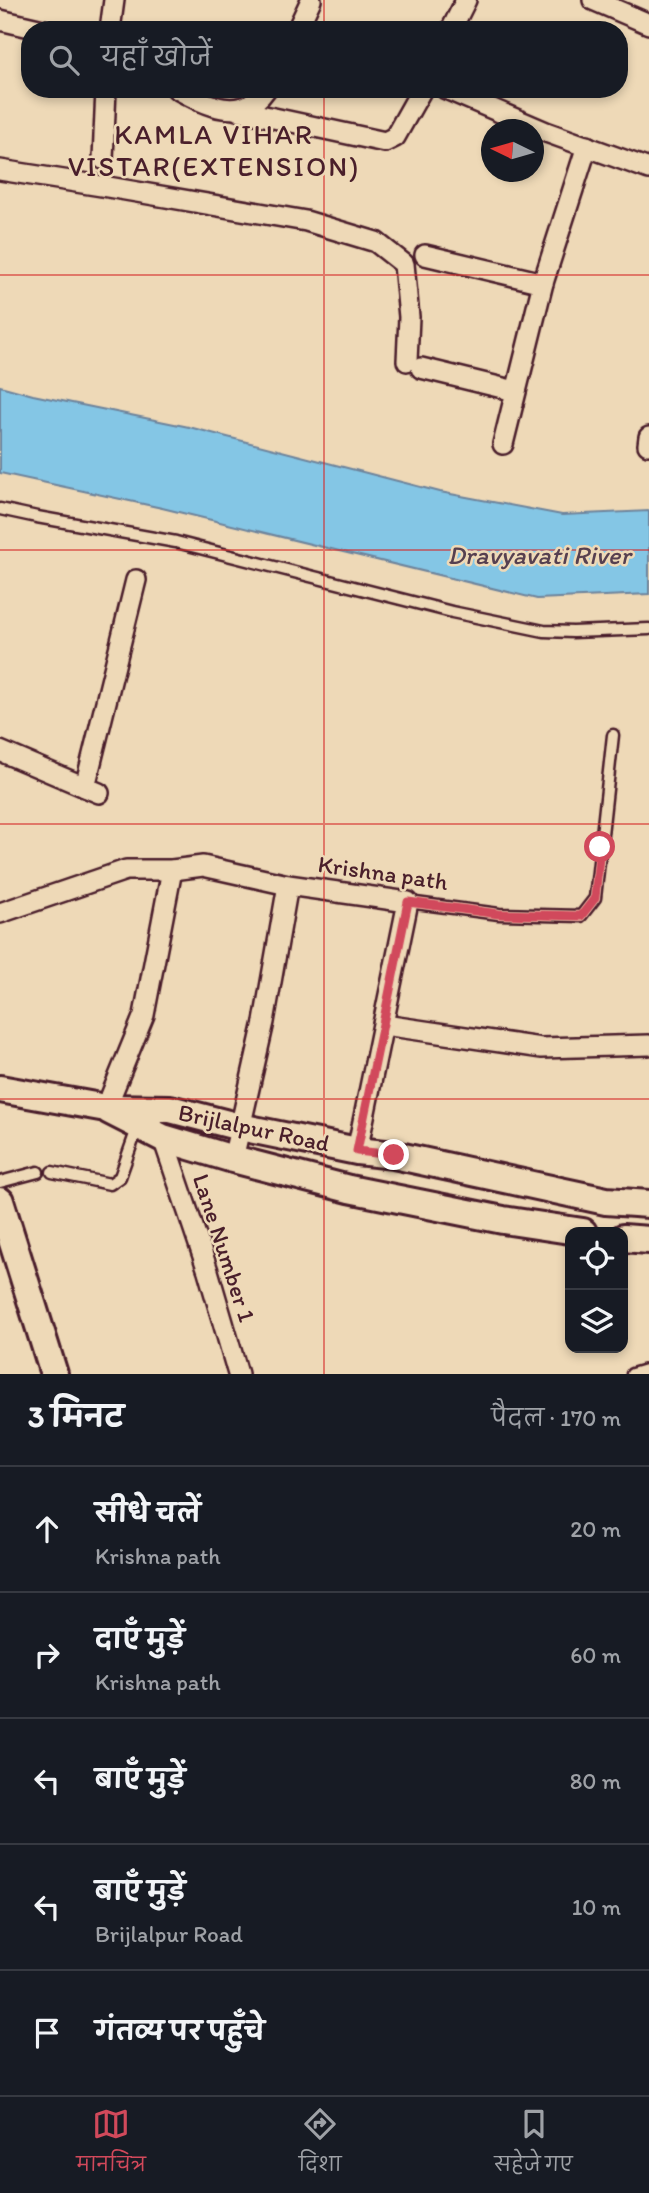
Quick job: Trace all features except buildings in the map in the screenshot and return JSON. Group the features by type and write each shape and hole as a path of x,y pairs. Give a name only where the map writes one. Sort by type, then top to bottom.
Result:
{"street":[{"path":"111,21 114,0"},
{"path":"301,21 311,0"},
{"path":"456,21 466,0"},
{"path":"593,0 649,24"},
{"path":"0,20 21,25"},
{"path":"103,159 106,98"},
{"path":"194,98 208,105 385,142 395,137 417,98"},
{"path":"237,110 259,98"},
{"path":"467,98 546,132 649,169"},
{"path":"503,444 543,283 587,146"},
{"path":"0,170 306,221 376,242 404,264 414,365 515,391"},
{"path":"425,255 543,283"},
{"path":"0,751 92,790 136,580"},
{"name":"Krishna path","path":"0,913 126,870 172,870 203,866 288,885 408,902"},
{"path":"106,1108 144,1015 172,870"},
{"path":"233,1159 264,1022 288,885"},
{"path":"357,1151 408,902"},
{"path":"384,1025 541,1048 649,1045"},
{"name":"Brijlalpur Road","path":"0,1089 106,1108 170,1109 240,1127 357,1151 394,1155 606,1201 649,1204"},
{"name":"Brijlalpur Road","path":"106,1108 163,1138 233,1159 349,1189 503,1220 565,1229"},
{"name":"Lane Number 1","path":"163,1138 208,1271 238,1374"},
{"path":"0,1201 54,1374"},
{"path":"628,1238 649,1240"}],"lane":[{"path":"0,509 176,542 452,612 544,631 649,629"},
{"name":"Krishna path","path":"408,902 499,914 581,916 595,898 612,735"},
{"path":"52,1172 110,1184 116,1181 120,1177 138,1125"},
{"path":"0,1182 38,1172"},
{"path":"632,1374 649,1369"}],"water":[{"name":"Dravyavati River","path":"0,386 189,427 440,492 562,515 649,511 649,594 537,599 162,508 0,473"}],"district":[{"name":"KAMLA VIHAR VISTAR(EXTENSION)","path":"214,150"}],"route":[{"path":"394,1155 357,1151 408,902 499,914 581,916 595,898 600,847"}]}
